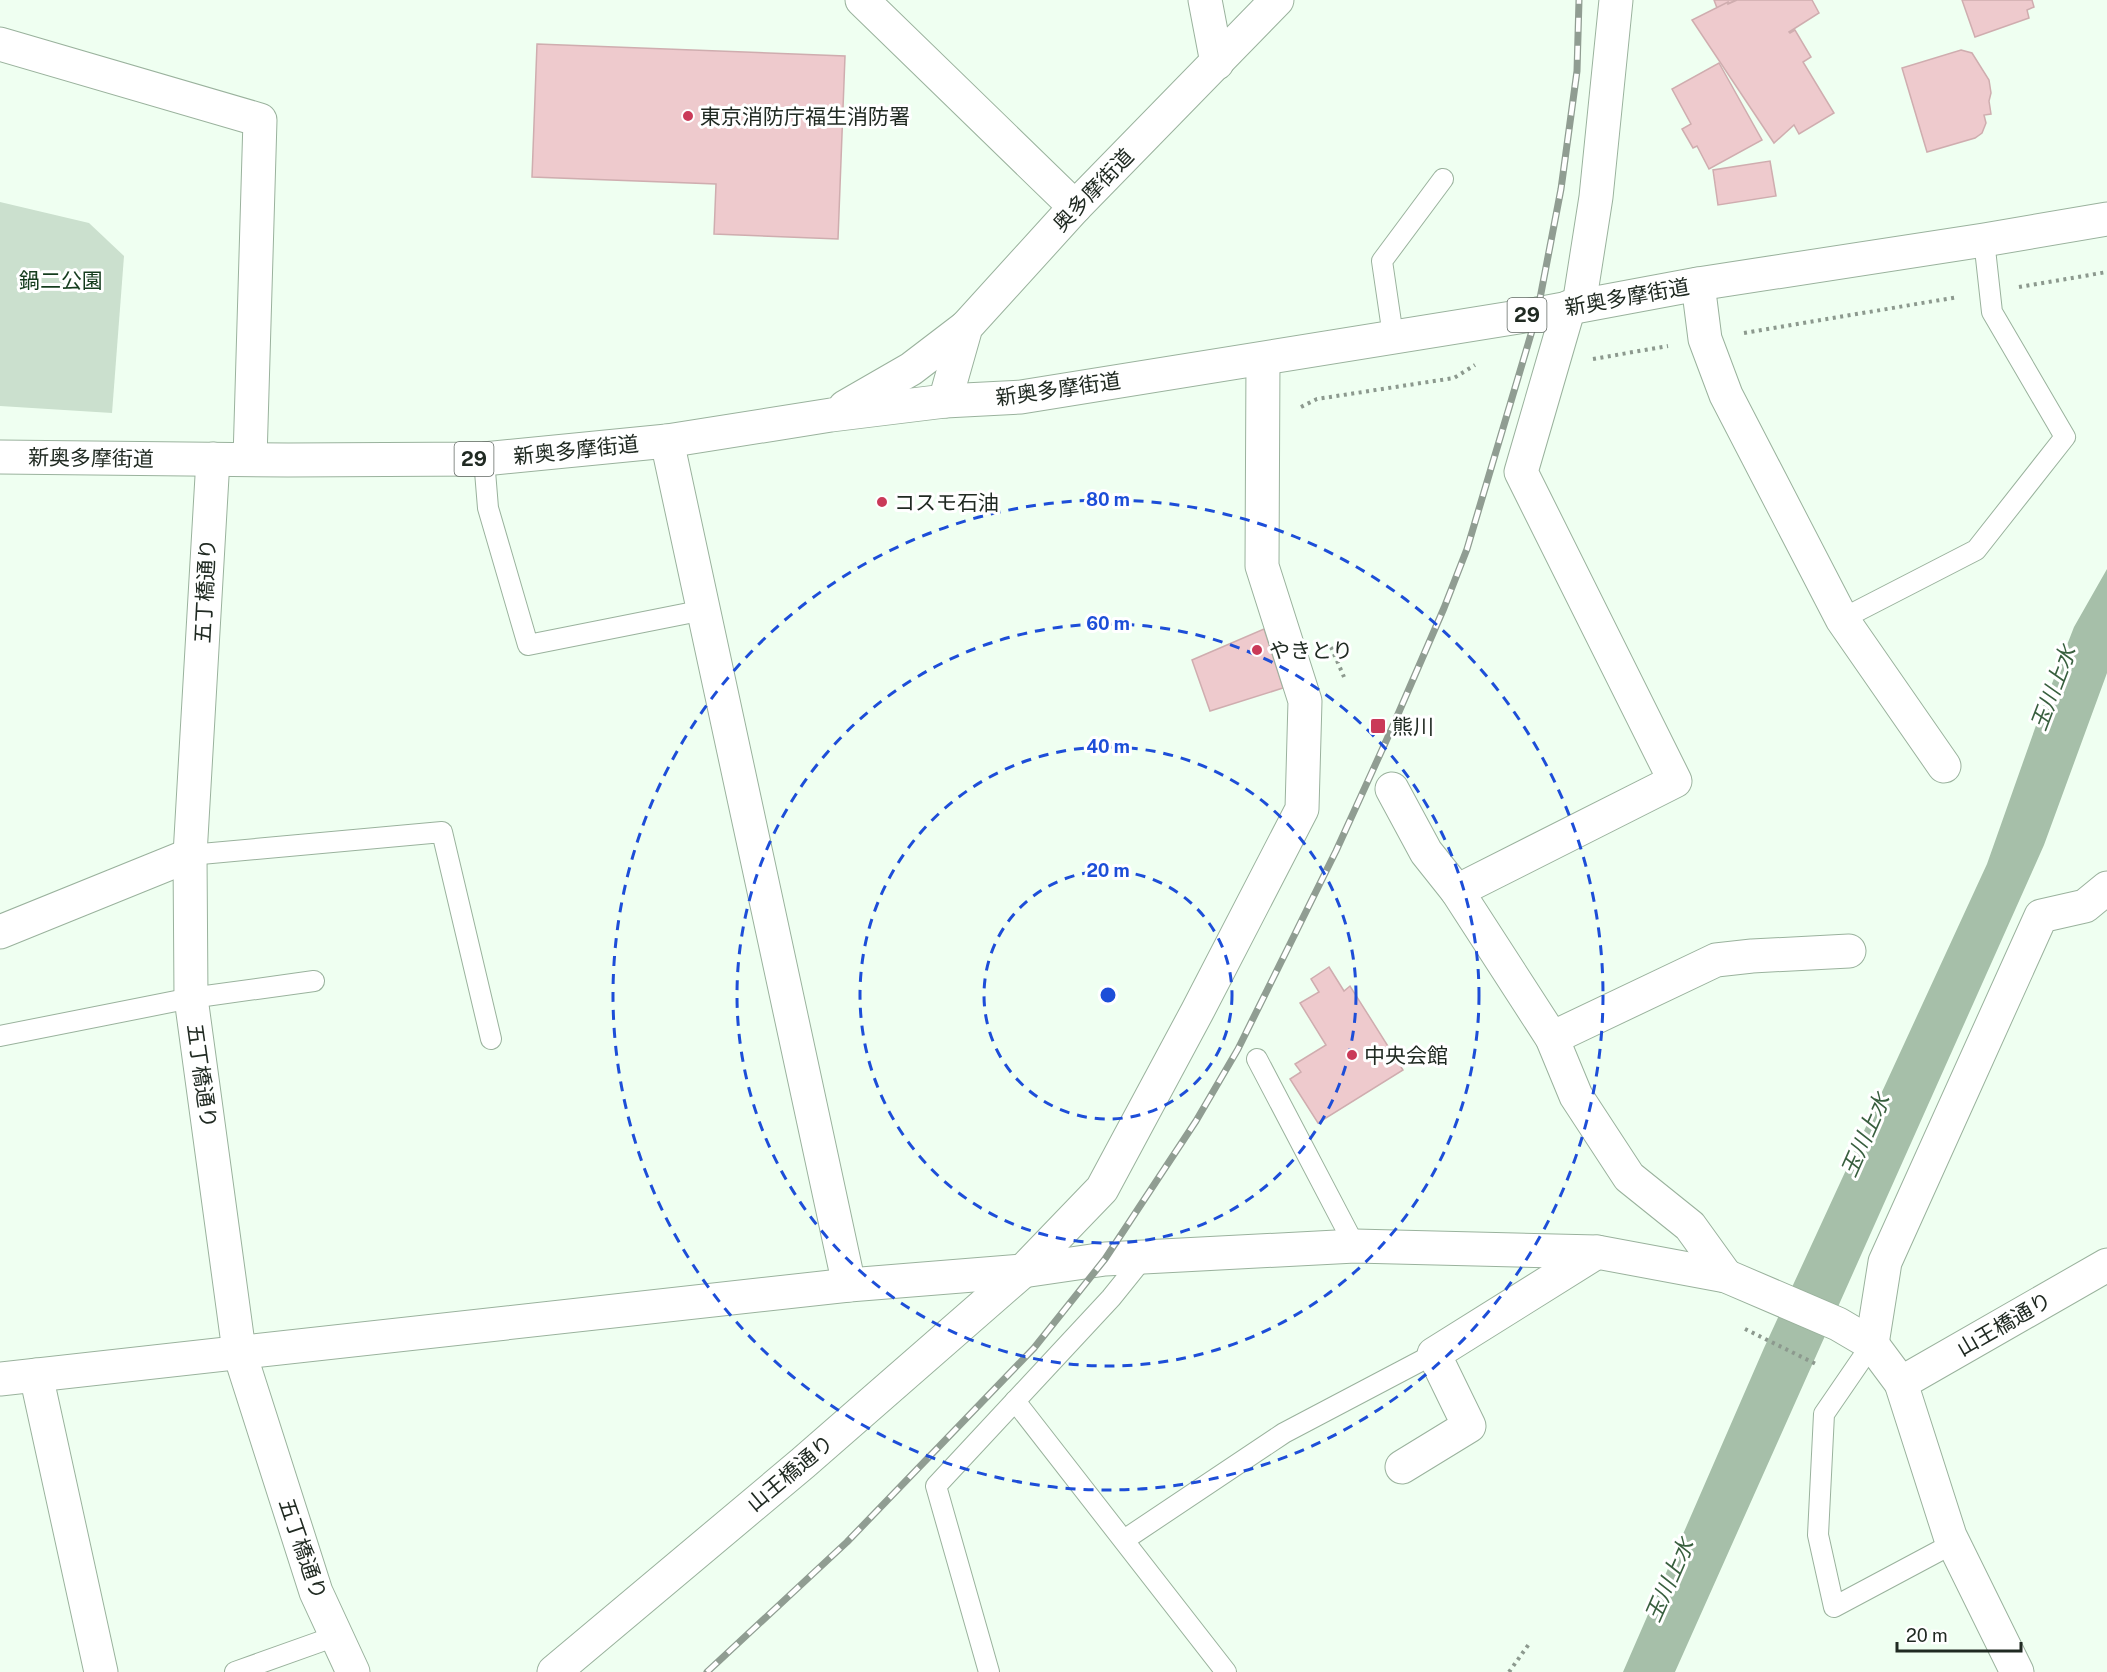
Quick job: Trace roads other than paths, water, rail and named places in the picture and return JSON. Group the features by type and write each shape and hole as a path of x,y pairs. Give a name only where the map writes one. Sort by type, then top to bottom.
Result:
{"street":[{"path":"862,0 1075,207"},
{"path":"1205,0 1217,63"},
{"name":"奥多摩街道","path":"945,401 966,327 1075,207 1277,0"},
{"path":"1457,891 1676,782 1521,472 1558,346 1574,306 1596,197 1616,0"},
{"path":"0,44 260,120 250,459"},
{"name":"新奥多摩街道","path":"0,457 484,459 667,441 831,415 945,401 1021,397 1263,359 1698,284 2107,219"},
{"path":"1698,284 1705,339 1726,395 1842,619 1944,766"},
{"path":"831,415 911,369 966,327"},
{"name":"山王橋通り","path":"554,1672 803,1463 1023,1271 1102,1189 1302,809 1305,701 1262,566 1263,359"},
{"path":"667,441 849,1285"},
{"name":"五丁橋通り","path":"213,459 190,855 191,998 239,1351 316,1592 353,1672"},
{"path":"1392,789 1426,852 1457,891 1552,1038 1576,1096 1629,1177 1690,1226 1726,1276"},
{"path":"0,933 190,855"},
{"path":"1872,1344 1886,1262 2041,916 2085,906 2107,888"},
{"path":"1552,1038 1716,960 1849,951"},
{"path":"0,1379 849,1285 1023,1271 1105,1259 1355,1246 1597,1252 1726,1276 1838,1324 1872,1344 1900,1383 1954,1543 2017,1672"},
{"path":"1402,1467 1469,1426 1434,1354 1597,1252"},
{"name":"山王橋通り","path":"1900,1383 2107,1265"},
{"path":"36,1375 101,1672"}],"lane":[{"path":"1393,336 1382,261 1443,179"},
{"path":"1842,619 1976,550 2066,436 1992,312 1984,240"},
{"path":"484,459 488,508 528,645 704,610"},
{"path":"190,855 442,832 491,1039"},
{"path":"0,1036 191,998 314,981"},
{"path":"1257,1059 1355,1246"},
{"path":"989,1672 936,1485 1111,1298 1144,1257"},
{"path":"1872,1344 1824,1414 1818,1535 1834,1607 1954,1543"},
{"path":"1124,1540 1284,1433 1434,1354"},
{"path":"1016,1401 1226,1672"},
{"path":"235,1672 336,1636"}],"water":[{"name":"玉川上水","path":"2107,569 2107,673 2044,845 1675,1672 1623,1672 1764,1348 1987,864 2039,717 2074,627"}],"railway":[{"path":"707,1672 847,1542 1034,1348 1105,1259 1196,1121 1238,1049 1336,851 1392,728 1467,549 1537,314 1561,189 1577,71 1579,0"}],"place":[{"name":"東京消防庁福生消防署","path":"688,116"},
{"name":"コスモ石油","path":"882,502"},
{"name":"やきとり","path":"1257,650"},
{"name":"熊川","path":"1378,726"},
{"name":"中央会館","path":"1352,1055"}],"park label":[{"name":"鍋二公園","path":"61,280"}]}
